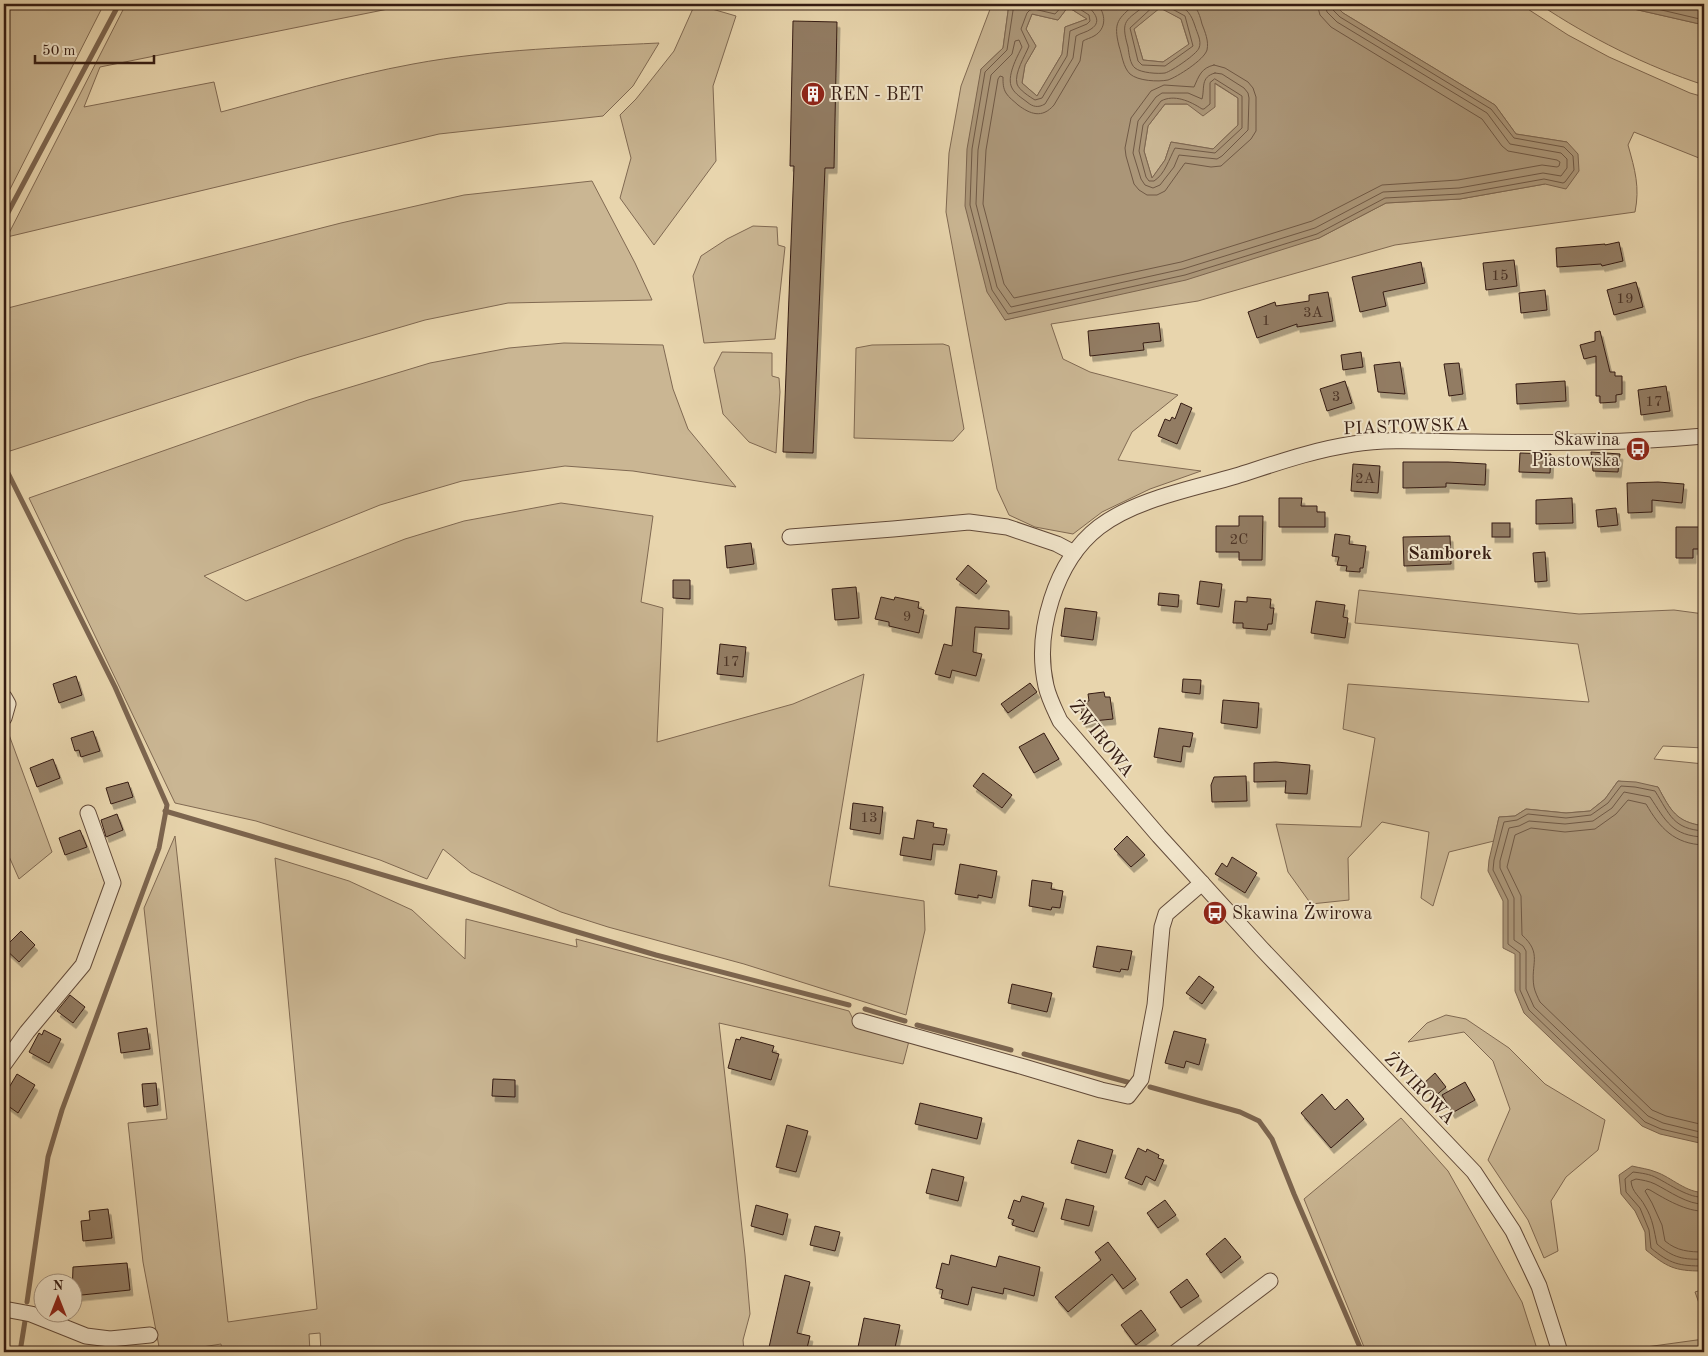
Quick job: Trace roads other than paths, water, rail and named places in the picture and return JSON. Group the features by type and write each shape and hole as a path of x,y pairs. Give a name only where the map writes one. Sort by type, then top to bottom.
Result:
{"street":[{"name":"PIASTOWSKA","path":"1074,553 1098,528 1133,509 1158,499 1323,450 1354,444 1384,442 1613,442 1704,436"},
{"path":"790,537 969,522 1008,527 1058,544 1074,553"},
{"name":"ŻWIROWA","path":"1074,553 1055,592 1048,611 1045,629 1043,667 1046,687 1060,721 1159,836 1260,948 1474,1172 1513,1231 1539,1286 1560,1352"},
{"path":"4,696 8,704 4,718"},
{"path":"4,1064 83,964 113,883 88,813"},
{"path":"860,1021 1024,1066 1100,1090 1128,1096 1141,1079 1155,1004 1162,927 1166,914 1202,882"},
{"path":"1176,1352 1270,1280"},
{"path":"4,1309 30,1314 86,1336 110,1339 150,1335"}],"water":[{"path":"1009,4 1334,4 1343,13 1495,105 1516,134 1567,142 1578,154 1579,171 1566,189 1545,184 1460,199 1386,203 1319,238 1186,280 1005,320 987,292 965,206 967,149 981,69 1003,48","holes":["1068,7 1087,19 1065,27 1062,54 1037,96 1022,83 1025,65 1036,46 1026,29 1032,14 1058,20","1160,8 1181,19 1189,44 1163,62 1143,60 1134,29","1215,83 1238,98 1238,125 1213,149 1171,142 1165,160 1152,178 1144,151 1148,126 1165,104 1187,104 1203,116 1215,107"]},
{"path":"1619,4 1704,4 1704,25 1625,7"},
{"path":"1618,781 1636,782 1658,787 1675,814 1687,822 1704,826 1704,1144 1660,1134 1642,1126 1524,1013 1515,991 1515,954 1503,948 1503,901 1488,871 1499,817 1515,816 1526,809 1566,813 1590,811 1605,799"},
{"path":"1632,1166 1662,1174 1686,1188 1704,1192 1704,1269 1702,1271 1671,1267 1646,1250 1645,1232 1635,1211 1621,1194 1619,1175"}],"waterway":[{"path":"4,220 119,4"},
{"path":"4,465 115,687 167,805 159,848 62,1110 48,1157 27,1302"},
{"path":"165,811 656,955 849,1005"},
{"path":"865,1009 905,1021"},
{"path":"917,1025 1011,1050"},
{"path":"1024,1054 1131,1083"},
{"path":"1150,1087 1240,1112 1259,1121 1272,1139 1362,1352"},
{"path":"20,1352 25,1321"}],"place":[{"name":"REN - BET","path":"813,94"},
{"name":"Skawina Piastowska","path":"1638,449"},
{"name":"Skawina Żwirowa","path":"1215,913"}],"district":[{"name":"Samborek","path":"1450,552"}]}
